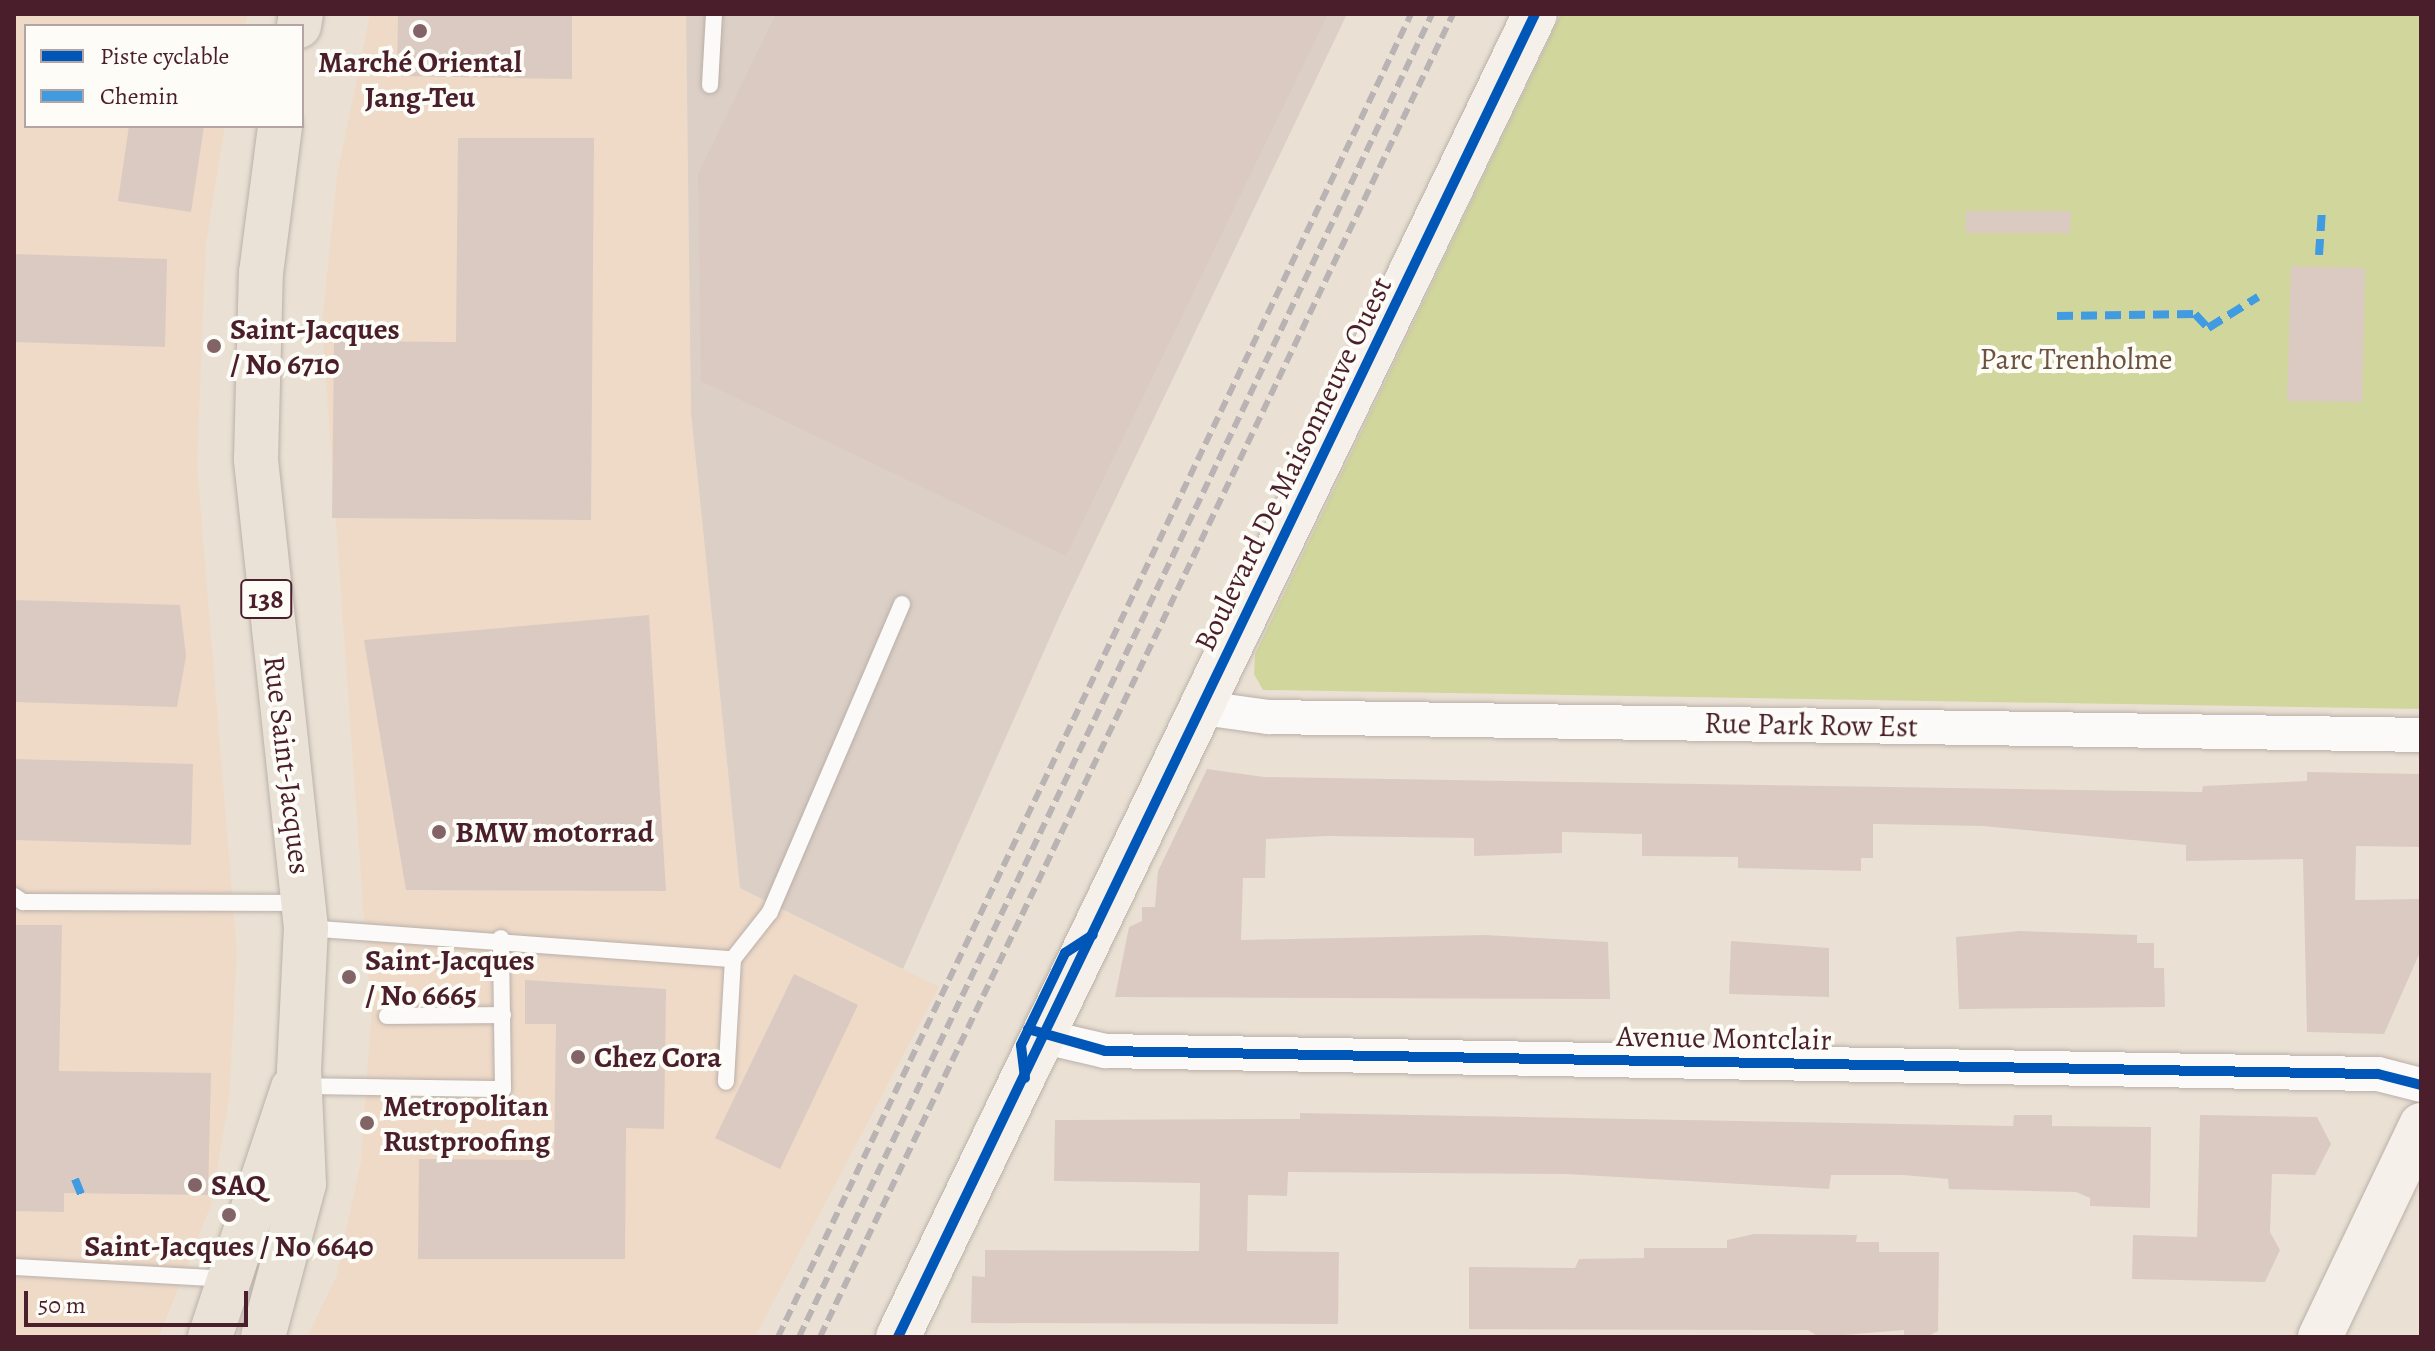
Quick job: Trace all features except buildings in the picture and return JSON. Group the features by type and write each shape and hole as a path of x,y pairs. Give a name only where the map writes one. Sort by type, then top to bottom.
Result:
{"main road":[{"name":"Rue Saint-Jacques","path":"263,1337 304,1184 300,1078 305,915 256,459 261,273 280,128"},
{"name":"Rue Saint-Jacques","path":"210,1337 300,1078"}],"street":[{"name":"Boulevard De Maisonneuve Ouest","path":"898,1337 1535,14"},
{"name":"Rue Park Row Est","path":"1203,708 1247,716 2421,735"},
{"name":"Avenue Montclair","path":"1045,1037 1105,1051 2378,1074 2421,1085"},
{"path":"2320,1337 2421,1125"}],"lane":[{"path":"710,85 714,14"},
{"path":"726,1082 733,959 770,912 902,604"},
{"path":"14,896 23,902 305,915 501,938 733,959"},
{"path":"300,1078 503,1089 501,938"},
{"path":"387,1016 503,1015"},
{"path":"14,1267 232,1279 277,1294"}],"shaded area":[{"path":"14,14 248,14 246,24 24,24 24,128 225,128 206,243 197,465 237,952 229,1100 211,1205 159,1337 14,1337"},
{"path":"370,14 686,14 691,413 740,888 939,987 755,1337 307,1337 336,1277 361,1161 371,1020 322,324 337,176"},
{"path":"686,14 1347,14 1060,615 903,969 740,888 691,413"}],"green space":[{"name":"Parc Trenholme","path":"1561,14 2421,14 2421,709 1263,690 1254,674 1255,654"}],"railway":[{"path":"778,1337 1411,14"},
{"path":"799,1337 1432,14"},
{"path":"820,1337 1453,14"}],"marked path":[{"path":"2319,255 2322,210"},
{"path":"2057,316 2195,314 2208,328 2258,297"},
{"path":"75,1179 82,1196"}],"cycle path":[{"path":"898,1337 1535,14"},
{"path":"1025,1078 1021,1045 1065,953 1093,935"},
{"path":"1028,1029 1105,1051 2378,1074 2421,1085"}],"place":[{"name":"Marché Oriental Jang-Teu","path":"420,31"},
{"name":"Saint-Jacques / No 6710","path":"214,346"},
{"name":"BMW motorrad","path":"439,832"},
{"name":"Saint-Jacques / No 6665","path":"349,977"},
{"name":"Chez Cora","path":"578,1057"},
{"name":"Metropolitan Rustproofing","path":"367,1123"},
{"name":"SAQ","path":"195,1185"},
{"name":"Saint-Jacques / No 6640","path":"229,1215"}]}
